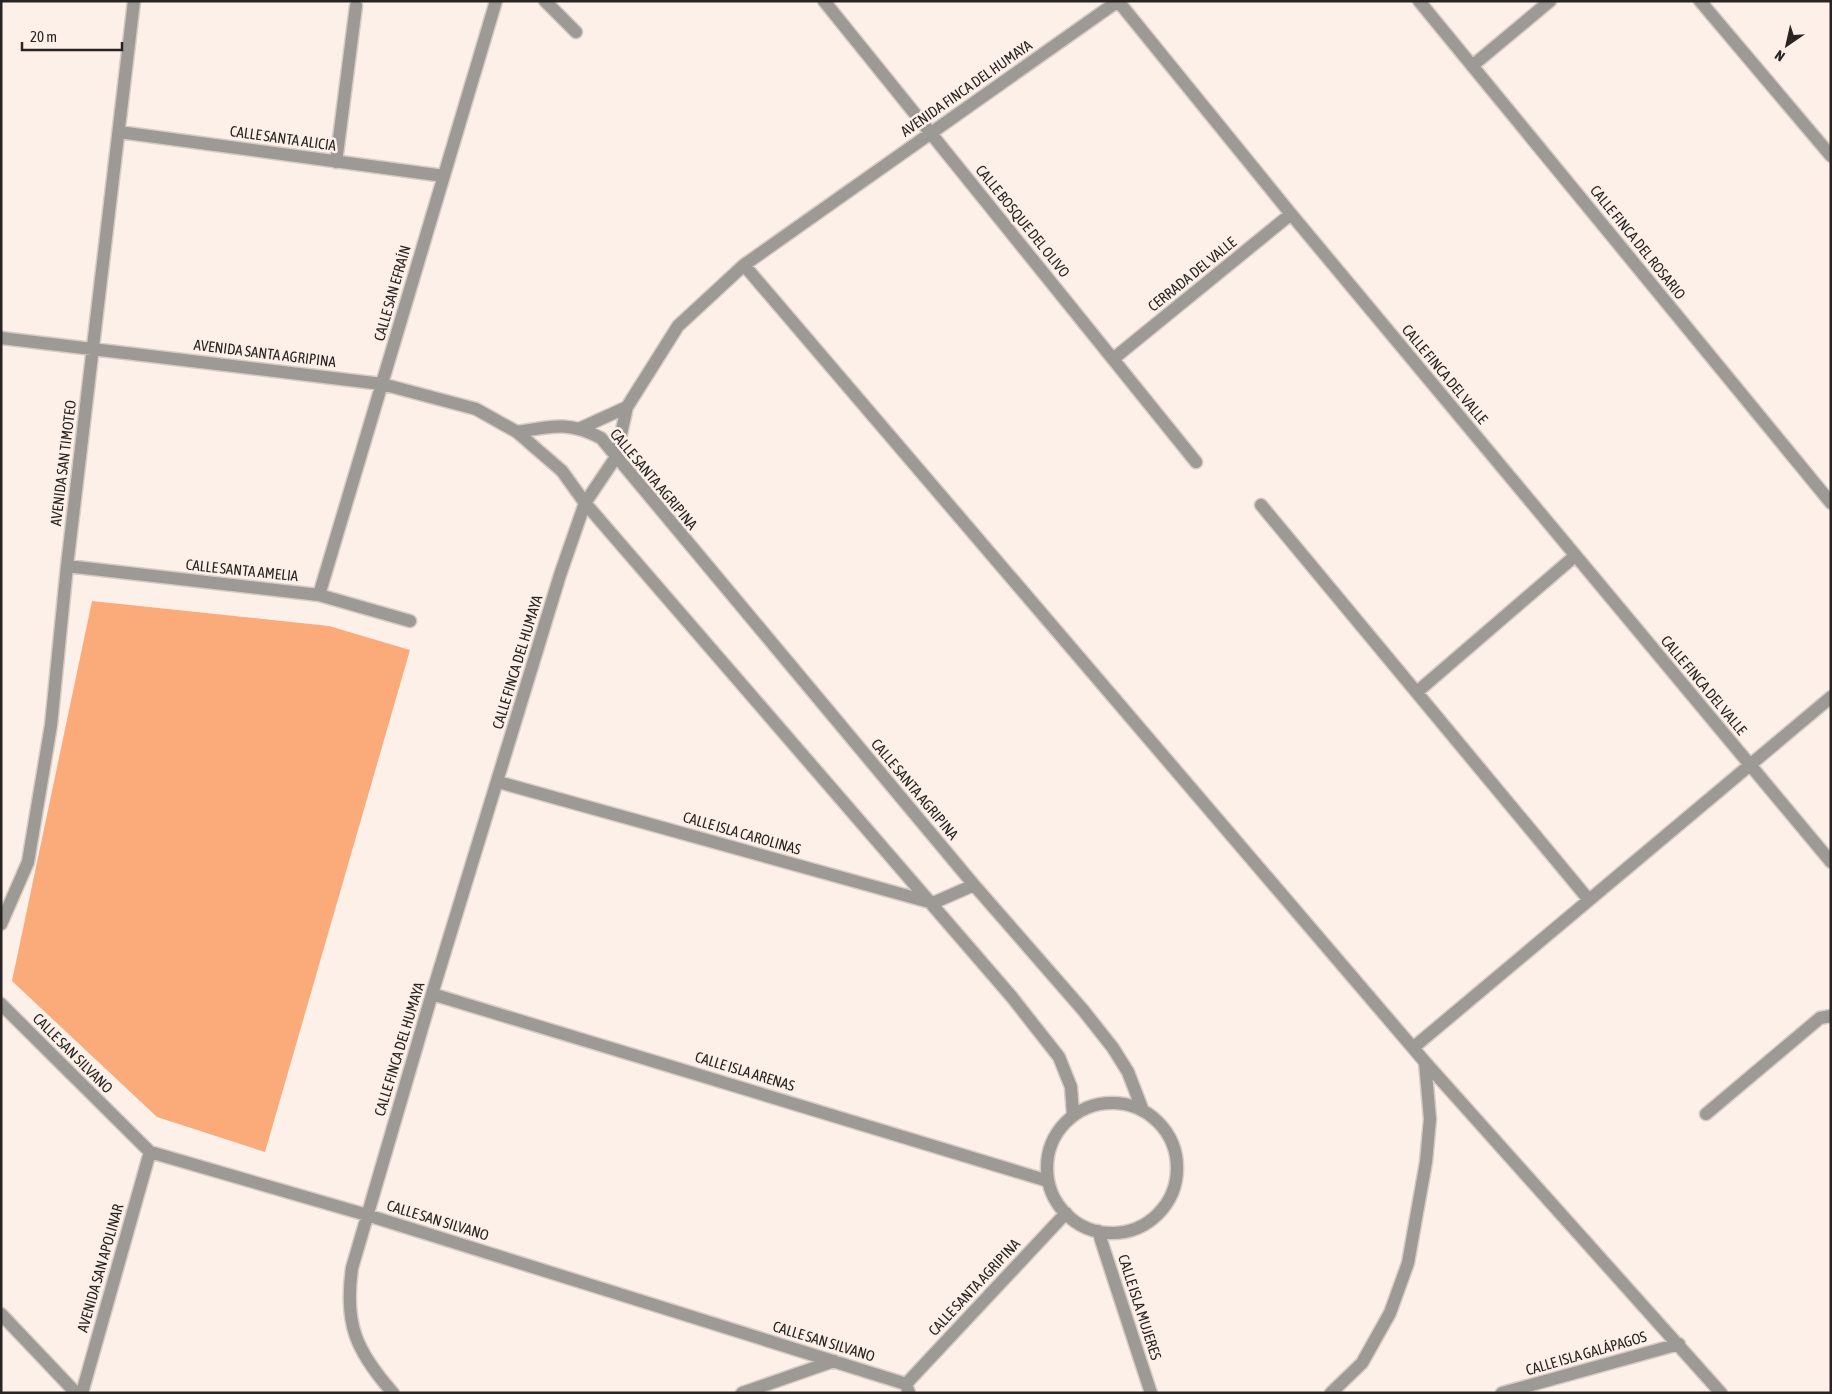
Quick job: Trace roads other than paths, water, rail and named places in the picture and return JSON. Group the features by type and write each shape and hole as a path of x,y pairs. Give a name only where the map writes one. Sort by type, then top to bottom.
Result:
{"street":[{"name":"AVENIDA SAN TIMOTEO","path":"1,924 28,862 51,724 67,566 134,1"},
{"name":"CALLE SAN EFRAÍN","path":"319,595 496,1"},
{"path":"545,1 576,32"},
{"name":"CALLE BOSQUE DEL OLIVO","path":"824,1 1196,462"},
{"name":"AVENIDA FINCA DEL HUMAYA","path":"832,201 1118,1"},
{"name":"CALLE FINCA DEL VALLE","path":"1118,1 1291,214 1831,862"},
{"name":"CALLE FINCA DEL ROSARIO","path":"1419,1 1831,503"},
{"path":"1472,66 1550,1"},
{"path":"1700,1 1831,156"},
{"path":"336,162 356,6"},
{"name":"CALLE SANTA ALICIA","path":"119,132 444,176"},
{"name":"CALLE FINCA DEL HUMAYA","path":"393,1393 364,1357 355,1338 349,1317 348,1294 352,1268 432,994 560,575 585,503 616,457 627,406 678,326 744,265 832,201"},
{"name":"CERRADA DEL VALLE","path":"1113,359 1291,214"},
{"path":"744,265 1426,1062 1721,1393"},
{"name":"AVENIDA SANTA AGRIPINA","path":"1,338 382,384 476,409 517,432"},
{"path":"581,428 627,406"},
{"name":"CALLE SANTA AGRIPINA","path":"517,432 552,426 581,428 600,438 1113,1048 1128,1072 1143,1111"},
{"path":"517,432 562,470 585,503 933,903 1011,996 1059,1057 1071,1087 1073,1116"},
{"path":"1261,505 1589,900"},
{"path":"1417,692 1575,556"},
{"name":"CALLE SANTA AMELIA","path":"67,566 319,595 410,621"},
{"path":"1414,1047 1830,698"},
{"name":"CALLE ISLA CAROLINAS","path":"498,782 933,903"},
{"path":"933,903 974,885"},
{"name":"CALLE ISLA ARENAS","path":"432,994 1048,1181"},
{"name":"CALLE SAN SILVANO","path":"1,1004 150,1152 367,1215 834,1361 907,1388"},
{"path":"1706,1114 1820,1018 1831,1016"},
{"path":"1331,1393 1362,1363 1390,1313 1408,1263 1426,1162 1429,1128 1426,1062"},
{"path":"1107,1103 1126,1104 1143,1111 1158,1123 1169,1137 1176,1154 1177,1173 1173,1191 1157,1214 1135,1229 1116,1232 1098,1231 1080,1224 1066,1213 1055,1198 1048,1181 1047,1162 1051,1144 1060,1128 1073,1116 1090,1107 1107,1103"},
{"name":"AVENIDA SAN APOLINAR","path":"82,1393 150,1152"},
{"name":"CALLE SANTA AGRIPINA","path":"907,1388 1066,1213"},
{"name":"CALLE ISLA MUJERES","path":"1098,1231 1151,1393"},
{"path":"1,1314 76,1393"},
{"name":"CALLE ISLA GALÁPAGOS","path":"1502,1393 1679,1344"},
{"path":"742,1393 834,1361"}]}
